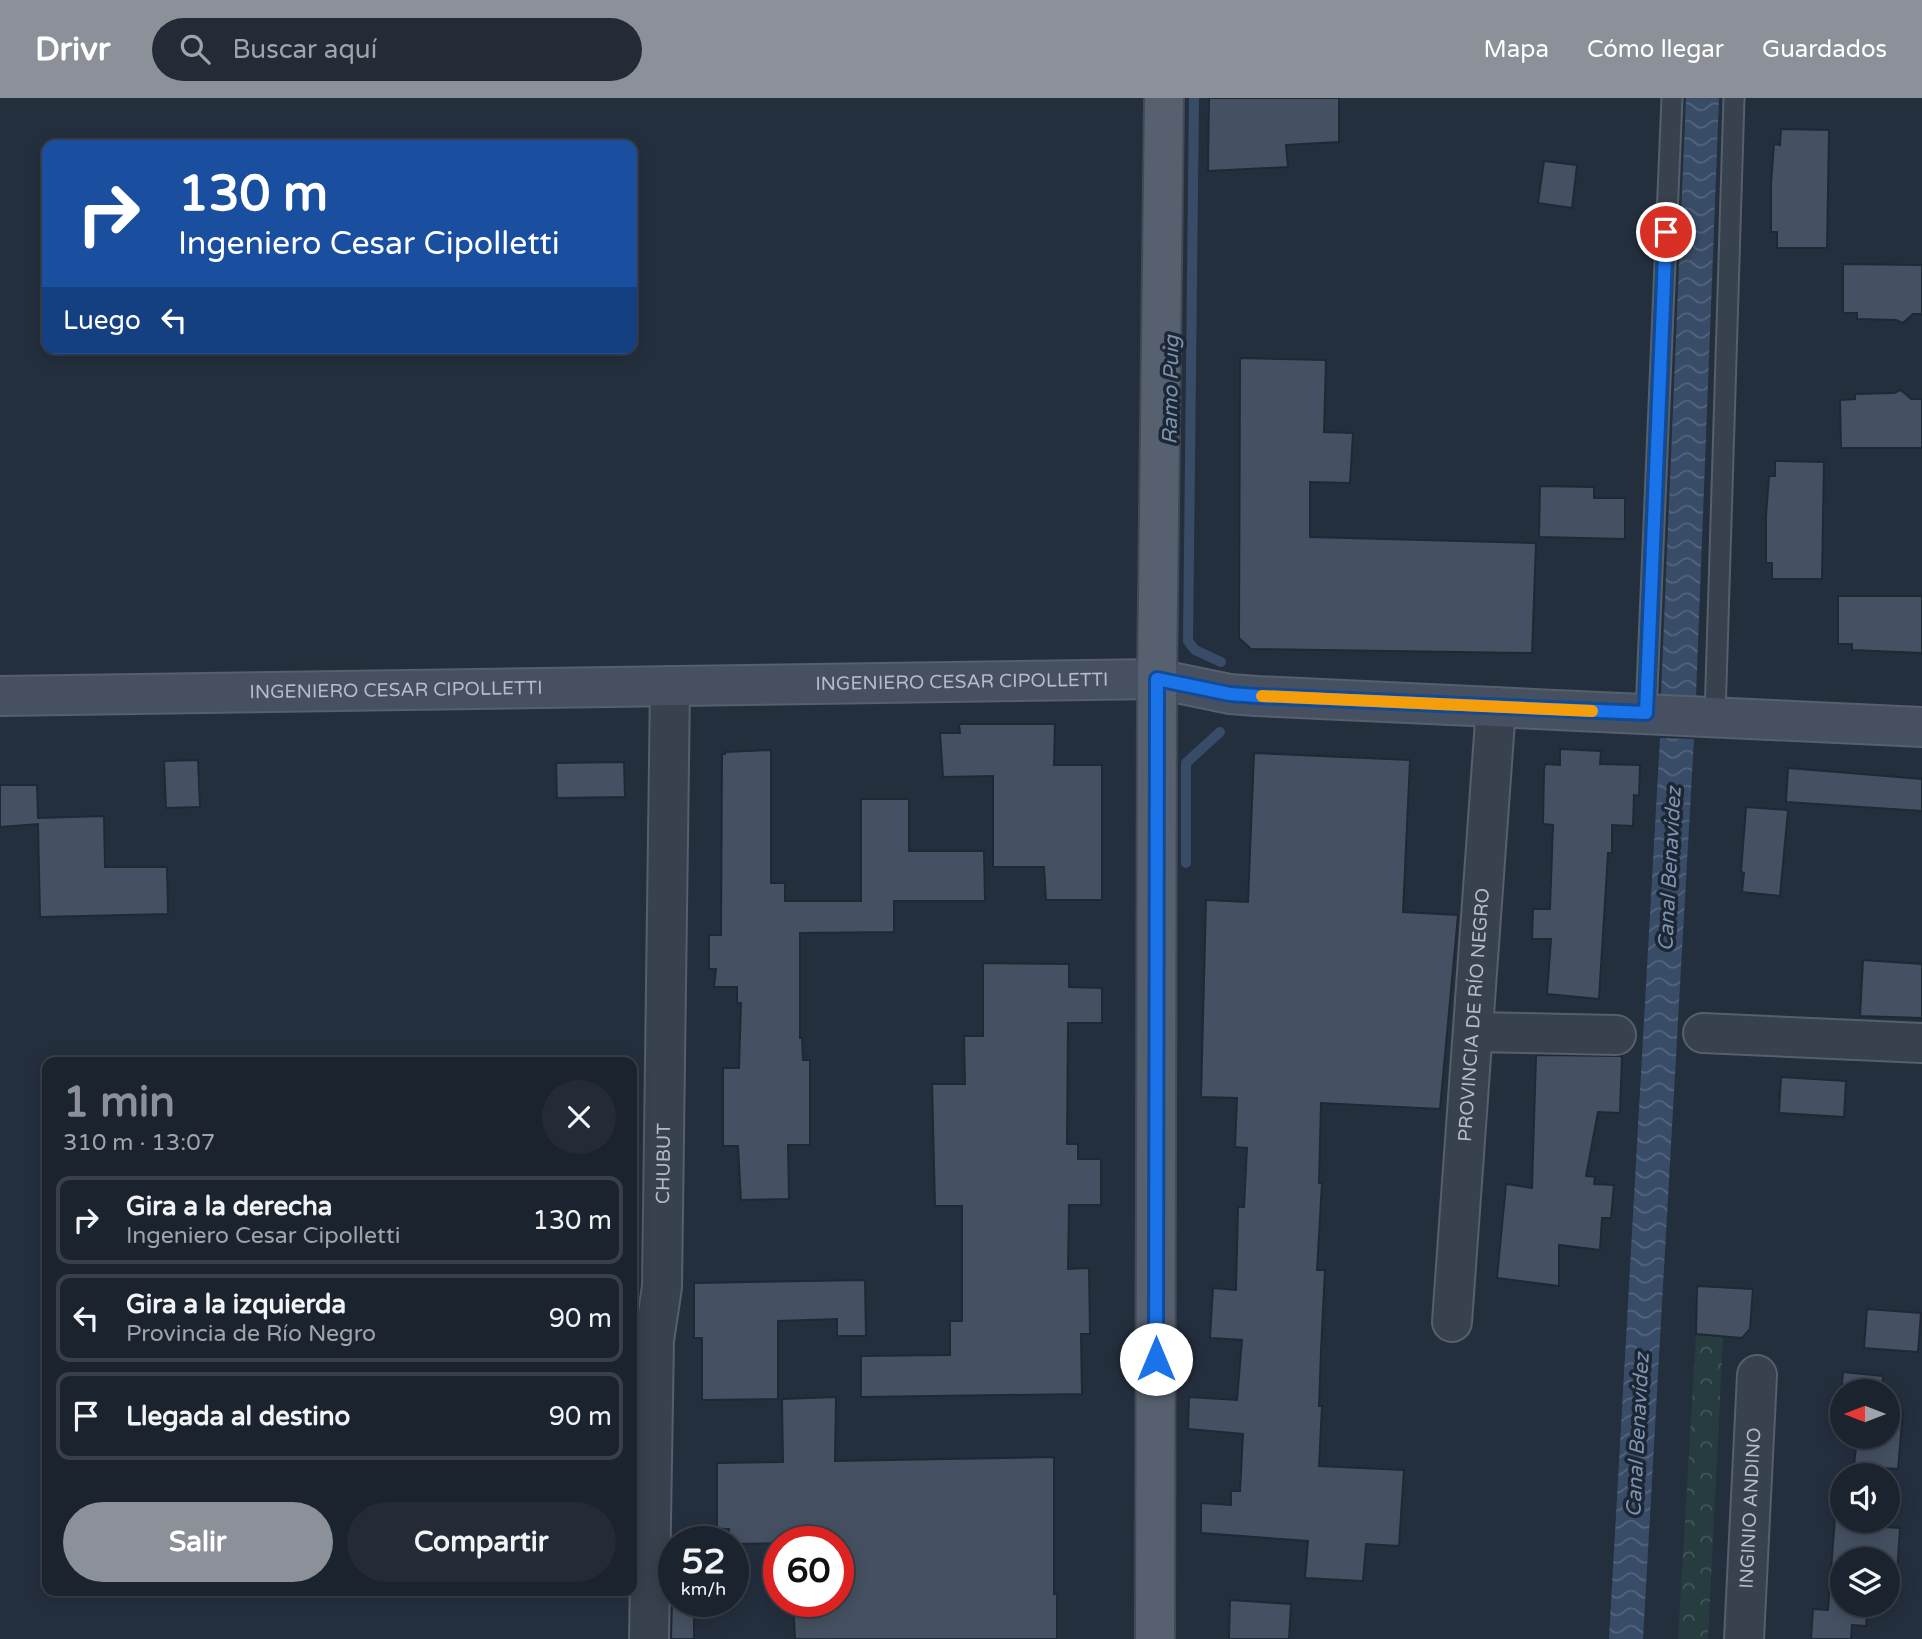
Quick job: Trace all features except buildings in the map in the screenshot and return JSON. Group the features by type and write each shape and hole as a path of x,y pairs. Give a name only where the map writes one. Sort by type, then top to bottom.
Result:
{"main road":[{"path":"1155,1639 1157,679 1164,98"}],"street":[{"name":"INGENIERO CESAR CIPOLLETTI","path":"0,696 1157,679 1230,694 1922,726"},
{"name":"CHUBUT","path":"649,1639 654,1340 662,1287 670,687"},
{"name":"PROVINCIA DE RÍO NEGRO","path":"1452,1322 1496,706"},
{"path":"1473,1032 1616,1035"},
{"path":"1703,1033 1922,1043"},
{"name":"INGINIO ANDINO","path":"1744,1639 1757,1375"}],"lane":[{"path":"1672,98 1679,715"},
{"path":"1679,715 1734,98"}],"green space":[{"path":"1696,1334 1723,1337 1708,1639 1678,1639"}],"water":[{"path":"1686,98 1719,98 1696,696 1661,695"},
{"name":"Canal Benavídez","path":"1660,738 1694,739 1643,1639 1609,1639"}],"waterway":[{"name":"Ramo Puig","path":"1194,98 1188,641 1195,650 1221,662"},
{"name":"Ramo Puig","path":"1186,863 1186,763 1220,732"}],"slow traffic":[{"path":"1262,696 1592,711"}],"route":[{"path":"1156,1359 1157,679 1230,694 1257,696 1646,713 1666,232"}]}
